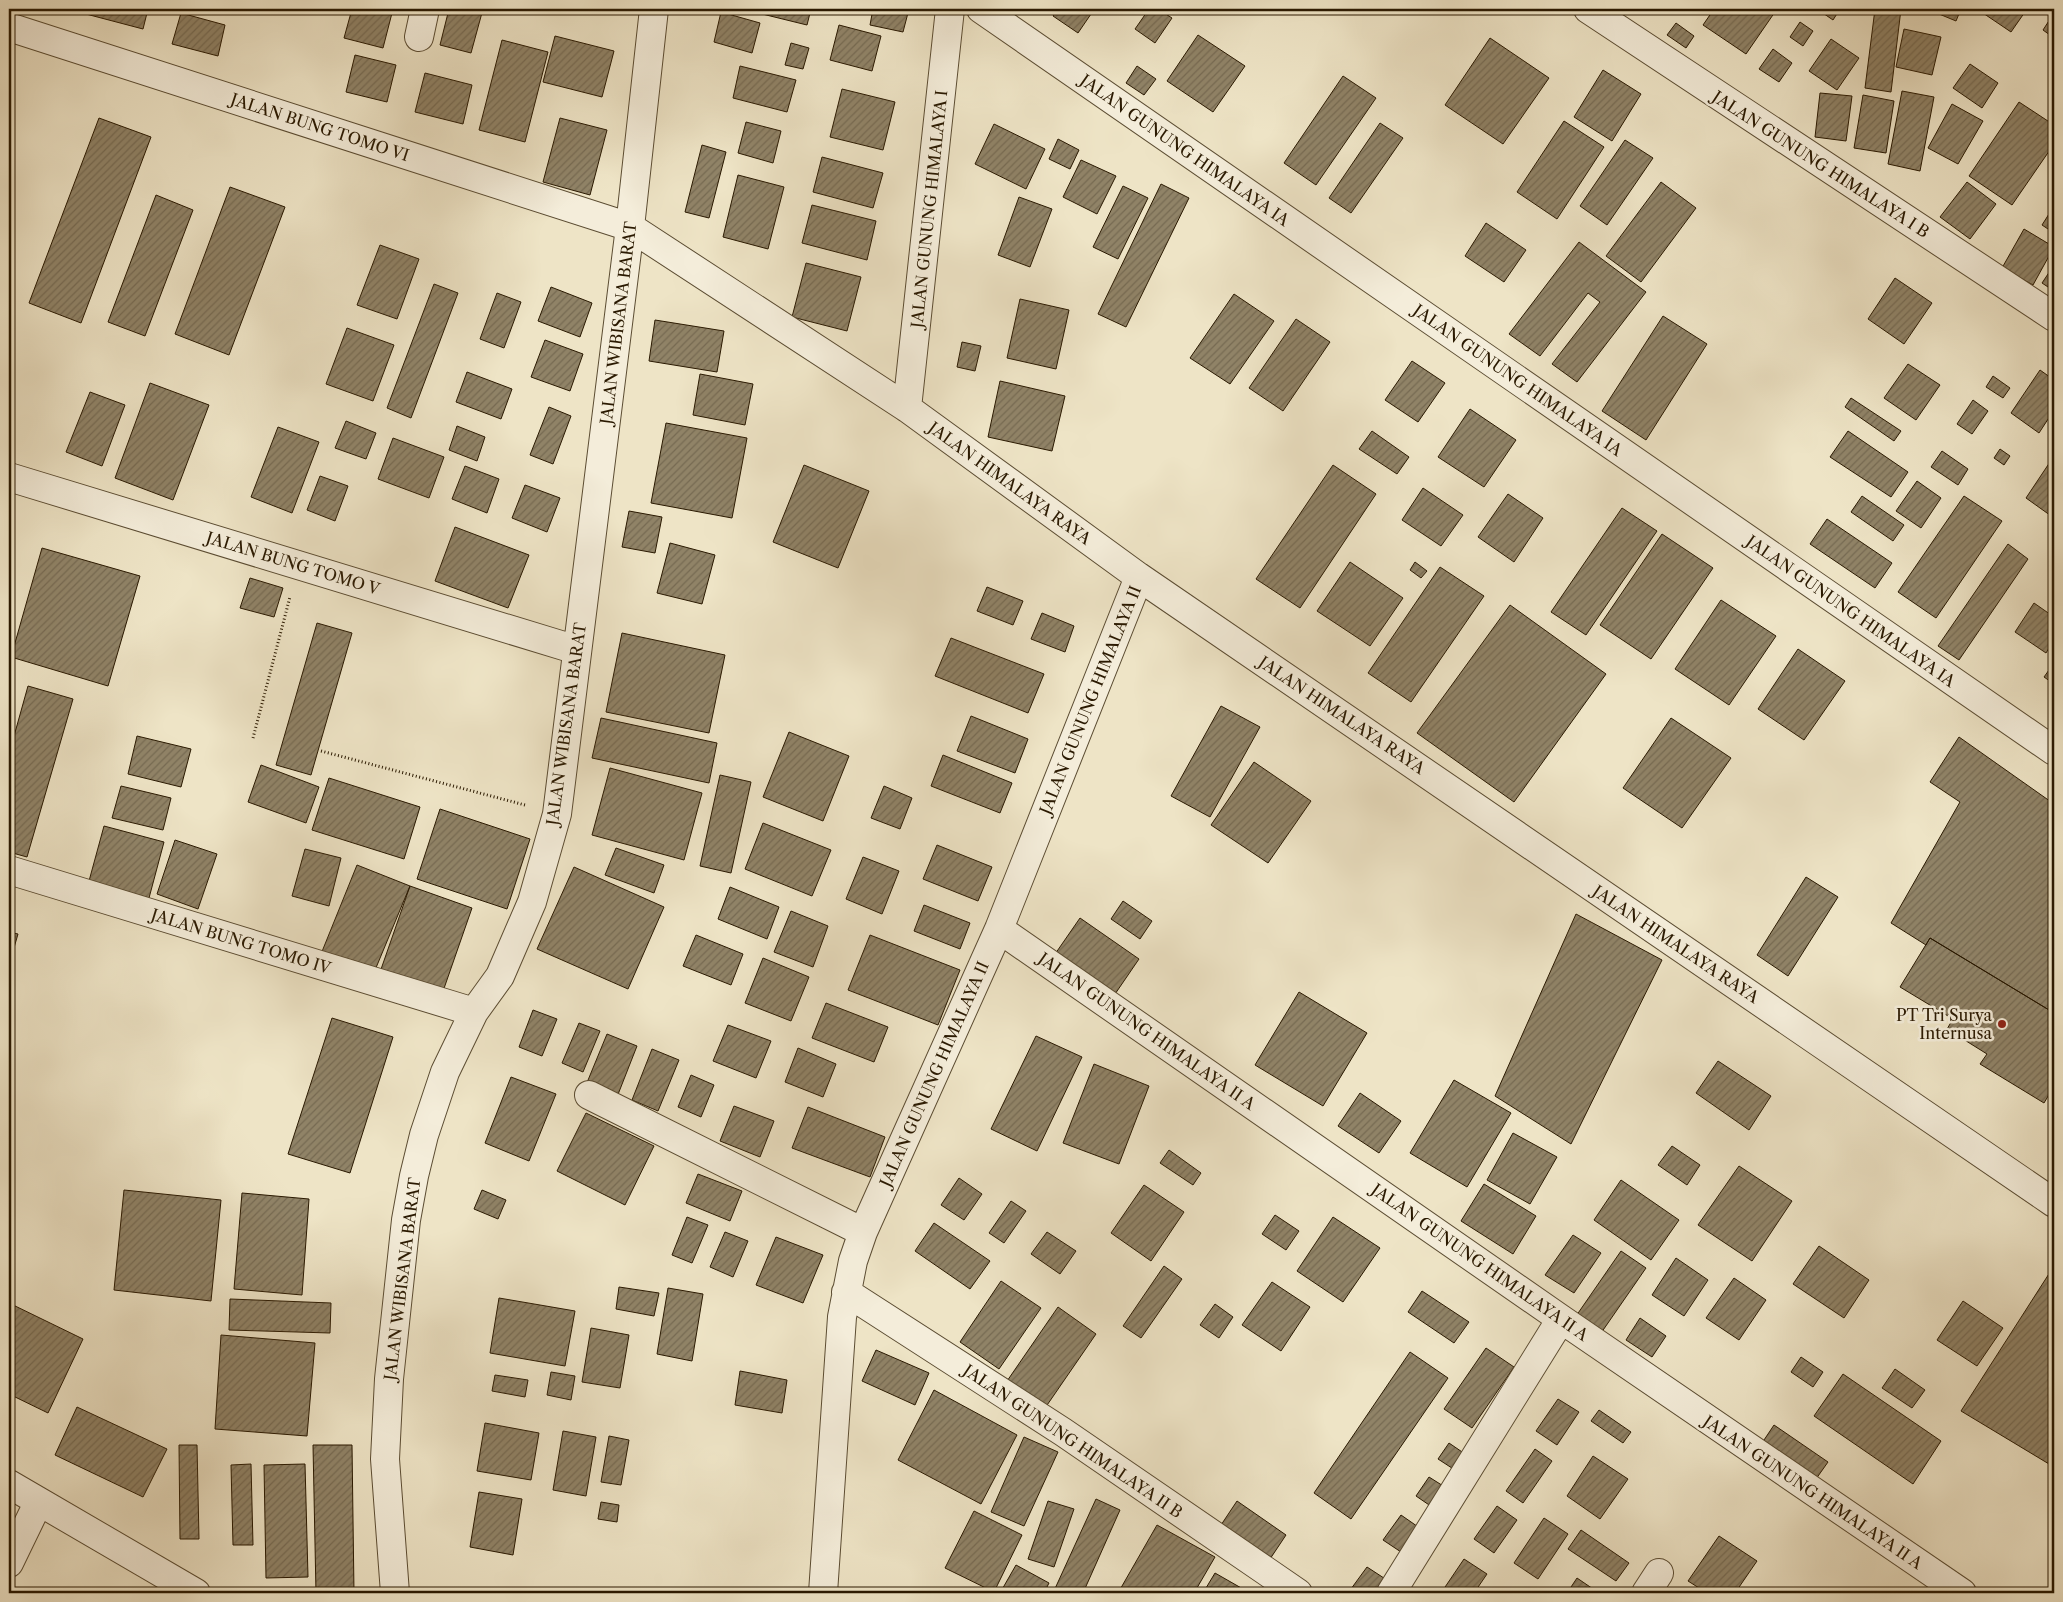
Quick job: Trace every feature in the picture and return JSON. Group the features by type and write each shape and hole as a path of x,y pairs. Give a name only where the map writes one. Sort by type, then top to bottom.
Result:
{"street":[{"path":"419,36 425,9"},
{"name":"JALAN WIBISANA BARAT","path":"395,1593 385,1459 389,1379 406,1220 424,1135 445,1072 474,1012 500,976 532,902 556,814 630,227 654,9"},
{"name":"JALAN GUNUNG HIMALAYA I","path":"907,408 950,9"},
{"name":"JALAN GUNUNG HIMALAYA IA","path":"981,9 2054,751"},
{"name":"JALAN GUNUNG HIMALAYA I B","path":"1588,9 2054,317"},
{"name":"JALAN BUNG TOMO VI","path":"9,28 630,227"},
{"name":"JALAN HIMALAYA RAYA","path":"630,227 907,408 1140,577 2054,1203"},
{"name":"JALAN BUNG TOMO V","path":"9,477 577,650"},
{"name":"JALAN GUNUNG HIMALAYA II","path":"823,1593 840,1342 846,1292 863,1232 999,929 1140,577"},
{"name":"JALAN BUNG TOMO IV","path":"9,870 474,1012"},
{"name":"JALAN GUNUNG HIMALAYA II A","path":"999,929 1561,1319 1962,1593"},
{"path":"589,1095 863,1232"},
{"name":"JALAN GUNUNG HIMALAYA II B","path":"846,1292 1063,1432 1298,1593"},
{"path":"1391,1593 1561,1319"},
{"path":"9,1484 38,1503 196,1593"},
{"path":"9,1563 38,1503"}],"path":[{"path":"253,738 299,565"},
{"path":"321,751 556,814"}],"building":[{"path":"87,9 148,9 143,29 86,14"},
{"path":"352,9 376,9 392,13 383,48 344,38"},
{"path":"449,9 483,9 471,53 440,45"},
{"path":"755,9 811,9 807,25 754,12"},
{"path":"873,9 909,9 903,32 870,25"},
{"path":"1058,9 1083,9 1091,14 1078,33 1053,16"},
{"path":"1149,9 1158,9 1172,18 1155,43 1135,29"},
{"path":"1714,9 1777,9 1746,54 1703,25"},
{"path":"1817,9 1840,9 1833,20"},
{"path":"1875,9 1901,9 1891,92 1865,88"},
{"path":"1927,9 1961,9 1956,21"},
{"path":"1977,9 2027,9 2011,32"},
{"path":"721,12 760,23 752,53 714,42"},
{"path":"181,13 225,25 218,56 172,44"},
{"path":"2054,13 2054,38 2043,30"},
{"path":"1800,22 1813,31 1803,46 1790,37"},
{"path":"1676,23 1694,36 1686,48 1667,35"},
{"path":"839,25 881,36 872,71 830,60"},
{"path":"1904,29 1941,37 1932,75 1896,67"},
{"path":"1198,35 1245,66 1213,112 1167,81"},
{"path":"555,36 614,51 602,97 543,82"},
{"path":"1490,38 1549,78 1503,144 1445,105"},
{"path":"1831,39 1859,58 1837,90 1809,71"},
{"path":"502,40 548,52 525,142 479,130"},
{"path":"791,43 809,48 803,69 785,65"},
{"path":"1773,49 1792,63 1779,82 1759,69"},
{"path":"355,55 396,65 387,102 346,92"},
{"path":"1970,64 1998,83 1982,108 1953,88"},
{"path":"740,66 796,80 787,112 733,98"},
{"path":"1137,66 1156,79 1144,95 1126,83"},
{"path":"1603,70 1641,94 1612,141 1574,117"},
{"path":"425,73 472,85 463,124 415,112"},
{"path":"1343,76 1376,98 1316,185 1284,163"},
{"path":"842,89 895,102 883,150 830,137"},
{"path":"1902,91 1934,97 1920,171 1888,164"},
{"path":"1820,93 1852,96 1846,141 1815,137"},
{"path":"1863,95 1894,101 1886,153 1854,148"},
{"path":"2019,102 2054,125 2054,144 2012,205 1969,176"},
{"path":"1952,104 1983,121 1958,164 1928,148"},
{"path":"99,118 151,137 81,323 29,303"},
{"path":"560,118 607,130 590,195 543,182"},
{"path":"1564,121 1604,147 1557,219 1517,192"},
{"path":"746,122 781,131 773,163 738,153"},
{"path":"1380,123 1403,138 1351,213 1329,198"},
{"path":"994,124 1045,149 1026,189 975,164"},
{"path":"1058,139 1079,150 1070,169 1049,159"},
{"path":"1625,140 1653,158 1607,225 1580,206"},
{"path":"702,145 726,152 709,218 685,212"},
{"path":"822,157 883,173 873,208 813,192"},
{"path":"1081,160 1116,176 1097,214 1063,197"},
{"path":"738,175 784,187 768,249 723,237"},
{"path":"1661,182 1696,208 1641,282 1606,256"},
{"path":"1967,182 1996,204 1970,239 1940,217"},
{"path":"1161,184 1189,198 1126,327 1098,314"},
{"path":"1123,186 1148,198 1118,259 1093,247"},
{"path":"230,187 285,207 229,355 175,334"},
{"path":"156,195 193,210 145,336 108,322"},
{"path":"1019,197 1052,209 1030,267 998,255"},
{"path":"812,205 876,221 867,260 802,243"},
{"path":"2054,206 2054,233 2042,225"},
{"path":"1486,223 1526,250 1504,282 1465,256"},
{"path":"2024,229 2054,247 2033,285 2002,268"},
{"path":"1579,242 1646,292 1577,382 1552,364 1600,302 1588,293 1540,356 1509,334"},
{"path":"380,245 419,259 397,319 357,305"},
{"path":"806,263 861,277 847,331 792,317"},
{"path":"2054,265 2054,291 2042,283"},
{"path":"1895,278 1932,303 1904,344 1868,319"},
{"path":"434,284 458,293 411,418 387,408"},
{"path":"551,287 592,303 580,337 538,321"},
{"path":"497,293 521,302 504,348 480,339"},
{"path":"1234,294 1274,321 1230,384 1190,358"},
{"path":"1020,299 1069,310 1056,369 1007,358"},
{"path":"1663,316 1707,344 1646,440 1602,411"},
{"path":"1296,319 1330,342 1283,411 1249,388"},
{"path":"655,320 724,331 717,372 649,361"},
{"path":"347,328 394,345 373,401 326,384"},
{"path":"545,340 583,354 570,391 531,377"},
{"path":"962,342 981,346 975,371 957,367"},
{"path":"1412,361 1445,383 1418,422 1385,400"},
{"path":"1908,364 1940,385 1916,420 1884,398"},
{"path":"2040,370 2054,380 2054,410 2039,433 2011,413"},
{"path":"467,372 512,389 501,419 456,402"},
{"path":"700,374 753,384 745,425 693,415"},
{"path":"1993,376 2010,388 2003,398 1986,387"},
{"path":"1000,381 1065,396 1052,451 988,437"},
{"path":"150,383 209,405 173,500 115,478"},
{"path":"90,392 125,405 102,466 66,452"},
{"path":"1851,398 1901,431 1894,441 1845,407"},
{"path":"1973,400 1988,411 1972,434 1957,424"},
{"path":"549,407 571,416 553,464 530,455"},
{"path":"1470,409 1516,440 1484,487 1438,457"},
{"path":"346,421 376,433 366,459 335,448"},
{"path":"666,423 747,438 732,518 651,503"},
{"path":"457,426 485,437 477,461 449,450"},
{"path":"278,427 319,442 292,513 251,497"},
{"path":"1372,431 1409,457 1397,474 1359,449"},
{"path":"1848,431 1908,472 1891,497 1830,457"},
{"path":"393,438 444,457 429,498 378,479"},
{"path":"2000,449 2010,456 2004,465 1994,458"},
{"path":"1942,451 1968,469 1958,485 1931,467"},
{"path":"2054,456 2054,518 2026,498"},
{"path":"804,465 869,491 838,568 773,542"},
{"path":"1333,465 1376,494 1300,608 1256,579"},
{"path":"465,466 499,479 487,513 452,499"},
{"path":"320,476 348,486 335,521 307,510"},
{"path":"1917,481 1941,498 1921,528 1896,511"},
{"path":"525,485 560,498 547,532 512,518"},
{"path":"1423,488 1463,515 1441,546 1402,520"},
{"path":"1508,494 1543,518 1514,562 1478,537"},
{"path":"1862,496 1904,525 1893,541 1851,512"},
{"path":"1964,496 2002,521 1936,618 1898,592"},
{"path":"1622,508 1657,531 1586,635 1551,612"},
{"path":"629,511 662,517 655,553 622,547"},
{"path":"1827,519 1892,563 1875,588 1810,544"},
{"path":"455,527 529,555 508,608 435,581"},
{"path":"1662,534 1713,568 1651,659 1600,625"},
{"path":"670,543 715,555 702,604 657,593"},
{"path":"2008,544 2028,559 1959,660 1938,646"},
{"path":"42,548 140,576 108,686 11,657"},
{"path":"1350,562 1403,598 1370,646 1317,611"},
{"path":"1415,562 1427,571 1421,578 1410,570"},
{"path":"1440,567 1484,596 1411,702 1368,673"},
{"path":"250,578 283,588 274,617 240,608"},
{"path":"987,587 1023,601 1013,625 977,611"},
{"path":"1721,600 1776,636 1729,705 1675,669"},
{"path":"2034,603 2054,617 2054,640 2046,653 2015,632"},
{"path":"1510,605 1606,674 1514,802 1417,733"},
{"path":"1042,613 1074,626 1065,652 1031,639"},
{"path":"317,623 352,633 311,775 276,765"},
{"path":"622,633 725,655 709,733 606,712"},
{"path":"951,638 1044,674 1028,713 935,676"},
{"path":"1798,649 1845,681 1804,740 1758,709"},
{"path":"2054,663 2054,684 2044,677"},
{"path":"28,686 73,699 27,857 9,852 9,754"},
{"path":"1221,706 1260,727 1210,817 1171,796"},
{"path":"971,716 1028,739 1015,773 957,751"},
{"path":"601,718 717,743 709,783 592,758"},
{"path":"1671,718 1731,758 1682,828 1623,788"},
{"path":"789,732 849,756 823,821 763,797"},
{"path":"137,736 191,749 181,787 128,774"},
{"path":"1959,737 2054,804 2054,1013 1930,938 1926,945 1891,923 1960,802 1930,782"},
{"path":"943,755 1012,783 1000,813 931,786"},
{"path":"1254,762 1311,801 1268,863 1211,825"},
{"path":"261,765 319,787 306,823 248,802"},
{"path":"610,768 702,793 684,860 592,835"},
{"path":"720,775 751,782 731,873 700,866"},
{"path":"329,778 420,807 404,859 312,830"},
{"path":"121,786 171,798 163,830 112,818"},
{"path":"884,786 912,798 900,829 871,818"},
{"path":"440,809 530,839 507,909 417,879"},
{"path":"763,823 831,850 812,896 745,869"},
{"path":"104,826 164,842 149,898 89,881"},
{"path":"175,840 217,854 198,909 157,894"},
{"path":"937,845 992,867 978,901 923,879"},
{"path":"616,848 664,865 654,893 605,875"},
{"path":"305,849 341,858 329,906 292,896"},
{"path":"863,857 899,871 882,914 846,899"},
{"path":"357,865 410,886 373,975 321,954"},
{"path":"574,867 664,907 628,989 537,949"},
{"path":"1806,877 1838,897 1788,976 1757,955"},
{"path":"410,886 472,908 441,997 379,975"},
{"path":"730,887 779,907 767,939 718,919"},
{"path":"1123,901 1152,921 1140,939 1111,919"},
{"path":"924,905 970,923 960,949 914,931"},
{"path":"791,911 828,926 813,967 774,952"},
{"path":"1576,914 1662,960 1571,1144 1495,1096"},
{"path":"1080,918 1139,959 1113,997 1053,957"},
{"path":"9,932 18,934 9,965"},
{"path":"696,935 743,954 731,985 683,966"},
{"path":"870,935 960,970 938,1025 848,990"},
{"name":"PT Tri Surya Internusa","path":"1930,938 2054,1013 2054,1086 2044,1103 1980,1064 1987,1054 1947,1029 1953,1019 1900,987"},
{"path":"763,958 809,977 791,1021 745,1003"},
{"path":"1299,992 1367,1033 1323,1106 1255,1065"},
{"path":"826,1003 888,1027 874,1062 812,1038"},
{"path":"533,1010 557,1019 542,1056 519,1047"},
{"path":"332,1018 393,1037 350,1173 288,1154"},
{"path":"579,1023 600,1031 583,1072 562,1063"},
{"path":"728,1025 771,1041 756,1078 713,1061"},
{"path":"607,1034 637,1046 617,1097 586,1085"},
{"path":"1036,1036 1082,1057 1037,1151 991,1129"},
{"path":"798,1048 836,1064 823,1097 785,1082"},
{"path":"652,1049 679,1060 658,1111 632,1100"},
{"path":"1718,1061 1771,1096 1749,1130 1696,1093"},
{"path":"1094,1064 1149,1086 1119,1164 1063,1143"},
{"path":"691,1075 714,1085 701,1117 678,1107"},
{"path":"511,1077 556,1094 529,1161 485,1143"},
{"path":"1454,1080 1511,1113 1467,1187 1410,1153"},
{"path":"1360,1093 1401,1121 1379,1153 1338,1126"},
{"path":"734,1106 774,1121 760,1157 720,1141"},
{"path":"808,1107 885,1137 870,1177 792,1148"},
{"path":"586,1113 654,1146 625,1205 557,1171"},
{"path":"1513,1133 1557,1157 1530,1204 1487,1180"},
{"path":"1672,1146 1700,1165 1687,1185 1658,1165"},
{"path":"1169,1150 1201,1173 1193,1185 1160,1163"},
{"path":"1739,1166 1792,1201 1752,1261 1698,1225"},
{"path":"698,1174 742,1191 730,1221 686,1203"},
{"path":"959,1178 982,1194 964,1220 941,1205"},
{"path":"1621,1180 1679,1220 1651,1260 1594,1220"},
{"path":"1484,1184 1536,1216 1513,1254 1461,1221"},
{"path":"1144,1185 1184,1212 1151,1261 1111,1233"},
{"path":"124,1190 221,1200 211,1301 114,1290"},
{"path":"482,1190 506,1200 498,1219 474,1209"},
{"path":"242,1193 309,1199 302,1295 234,1289"},
{"path":"1011,1201 1026,1211 1004,1243 989,1233"},
{"path":"1275,1215 1299,1231 1286,1250 1262,1234"},
{"path":"687,1217 708,1225 692,1263 672,1255"},
{"path":"1333,1217 1380,1248 1343,1302 1297,1271"},
{"path":"934,1223 990,1261 970,1289 915,1251"},
{"path":"725,1232 748,1241 733,1277 710,1267"},
{"path":"1047,1232 1076,1251 1060,1274 1031,1254"},
{"path":"1573,1235 1601,1253 1574,1293 1545,1275"},
{"path":"776,1237 823,1255 803,1303 756,1285"},
{"path":"1819,1246 1869,1280 1844,1318 1793,1284"},
{"path":"1621,1251 1646,1268 1599,1336 1574,1319"},
{"path":"1676,1258 1708,1280 1684,1316 1652,1295"},
{"path":"1164,1266 1182,1279 1141,1338 1123,1326"},
{"path":"2054,1266 2054,1467 1961,1411"},
{"path":"1734,1278 1766,1300 1739,1340 1706,1318"},
{"path":"1001,1281 1041,1308 999,1369 960,1342"},
{"path":"1272,1282 1310,1307 1281,1351 1242,1325"},
{"path":"619,1287 659,1293 654,1316 616,1309"},
{"path":"668,1288 703,1294 692,1361 657,1354"},
{"path":"1422,1291 1469,1322 1454,1343 1408,1312"},
{"path":"499,1298 575,1311 565,1366 490,1353"},
{"path":"230,1299 331,1303 330,1333 229,1330"},
{"path":"1963,1301 2003,1328 1977,1366 1937,1340"},
{"path":"9,1303 83,1339 48,1413 9,1394"},
{"path":"1215,1304 1233,1317 1219,1338 1200,1325"},
{"path":"1058,1307 1096,1334 1043,1411 1005,1384"},
{"path":"1640,1318 1666,1336 1652,1357 1626,1340"},
{"path":"591,1328 629,1335 620,1388 582,1382"},
{"path":"221,1335 315,1343 307,1436 215,1429"},
{"path":"1486,1348 1514,1367 1472,1428 1444,1409"},
{"path":"876,1350 929,1373 915,1405 862,1381"},
{"path":"1410,1352 1448,1378 1351,1519 1314,1493"},
{"path":"1801,1357 1823,1372 1813,1387 1791,1372"},
{"path":"1895,1369 1925,1390 1912,1408 1882,1388"},
{"path":"740,1371 787,1380 782,1413 735,1405"},
{"path":"551,1372 575,1376 571,1400 547,1395"},
{"path":"1843,1374 1941,1441 1913,1484 1814,1416"},
{"path":"495,1375 528,1380 525,1397 492,1391"},
{"path":"934,1390 1017,1435 981,1504 898,1460"},
{"path":"1558,1399 1579,1412 1557,1445 1536,1431"},
{"path":"77,1407 167,1449 143,1497 55,1455"},
{"path":"1599,1410 1631,1432 1623,1443 1591,1421"},
{"path":"485,1423 539,1433 531,1480 477,1471"},
{"path":"1774,1425 1828,1462 1816,1479 1762,1443"},
{"path":"563,1431 596,1437 586,1496 553,1490"},
{"path":"609,1436 629,1440 621,1485 601,1482"},
{"path":"1024,1437 1058,1452 1024,1526 991,1512"},
{"path":"1449,1443 1468,1456 1458,1472 1438,1459"},
{"path":"179,1445 197,1445 199,1539 180,1539"},
{"path":"313,1445 352,1445 354,1593 316,1593"},
{"path":"1535,1449 1552,1461 1523,1503 1506,1491"},
{"path":"1593,1456 1628,1479 1600,1519 1567,1496"},
{"path":"251,1464 253,1545 233,1545 231,1465"},
{"path":"305,1464 308,1577 266,1578 264,1465"},
{"path":"1429,1477 1448,1489 1435,1509 1416,1496"},
{"path":"479,1492 522,1499 513,1555 470,1547"},
{"path":"1096,1499 1120,1510 1083,1593 1053,1593"},
{"path":"1048,1501 1074,1509 1054,1567 1028,1559"},
{"path":"1237,1501 1286,1535 1270,1559 1221,1525"},
{"path":"601,1502 619,1505 617,1522 598,1519"},
{"path":"1497,1506 1517,1520 1494,1553 1474,1539"},
{"path":"974,1511 1022,1535 994,1592 945,1568"},
{"path":"1401,1515 1424,1531 1407,1556 1383,1540"},
{"path":"1544,1518 1568,1534 1538,1579 1514,1563"},
{"path":"1157,1525 1215,1557 1194,1593 1118,1593"},
{"path":"1581,1530 1629,1563 1616,1581 1568,1549"},
{"path":"1719,1536 1757,1561 1735,1593 1707,1593 1688,1581"},
{"path":"1464,1559 1487,1574 1474,1593 1441,1593"},
{"path":"1016,1565 1049,1583 1044,1593 1000,1593"},
{"path":"1367,1567 1390,1582 1382,1593 1348,1593"},
{"path":"1215,1573 1250,1593 1203,1593"},
{"path":"1577,1578 1599,1593 1567,1593"}],"place":[{"name":"PT Tri Surya Internusa","path":"2002,1024"}]}
